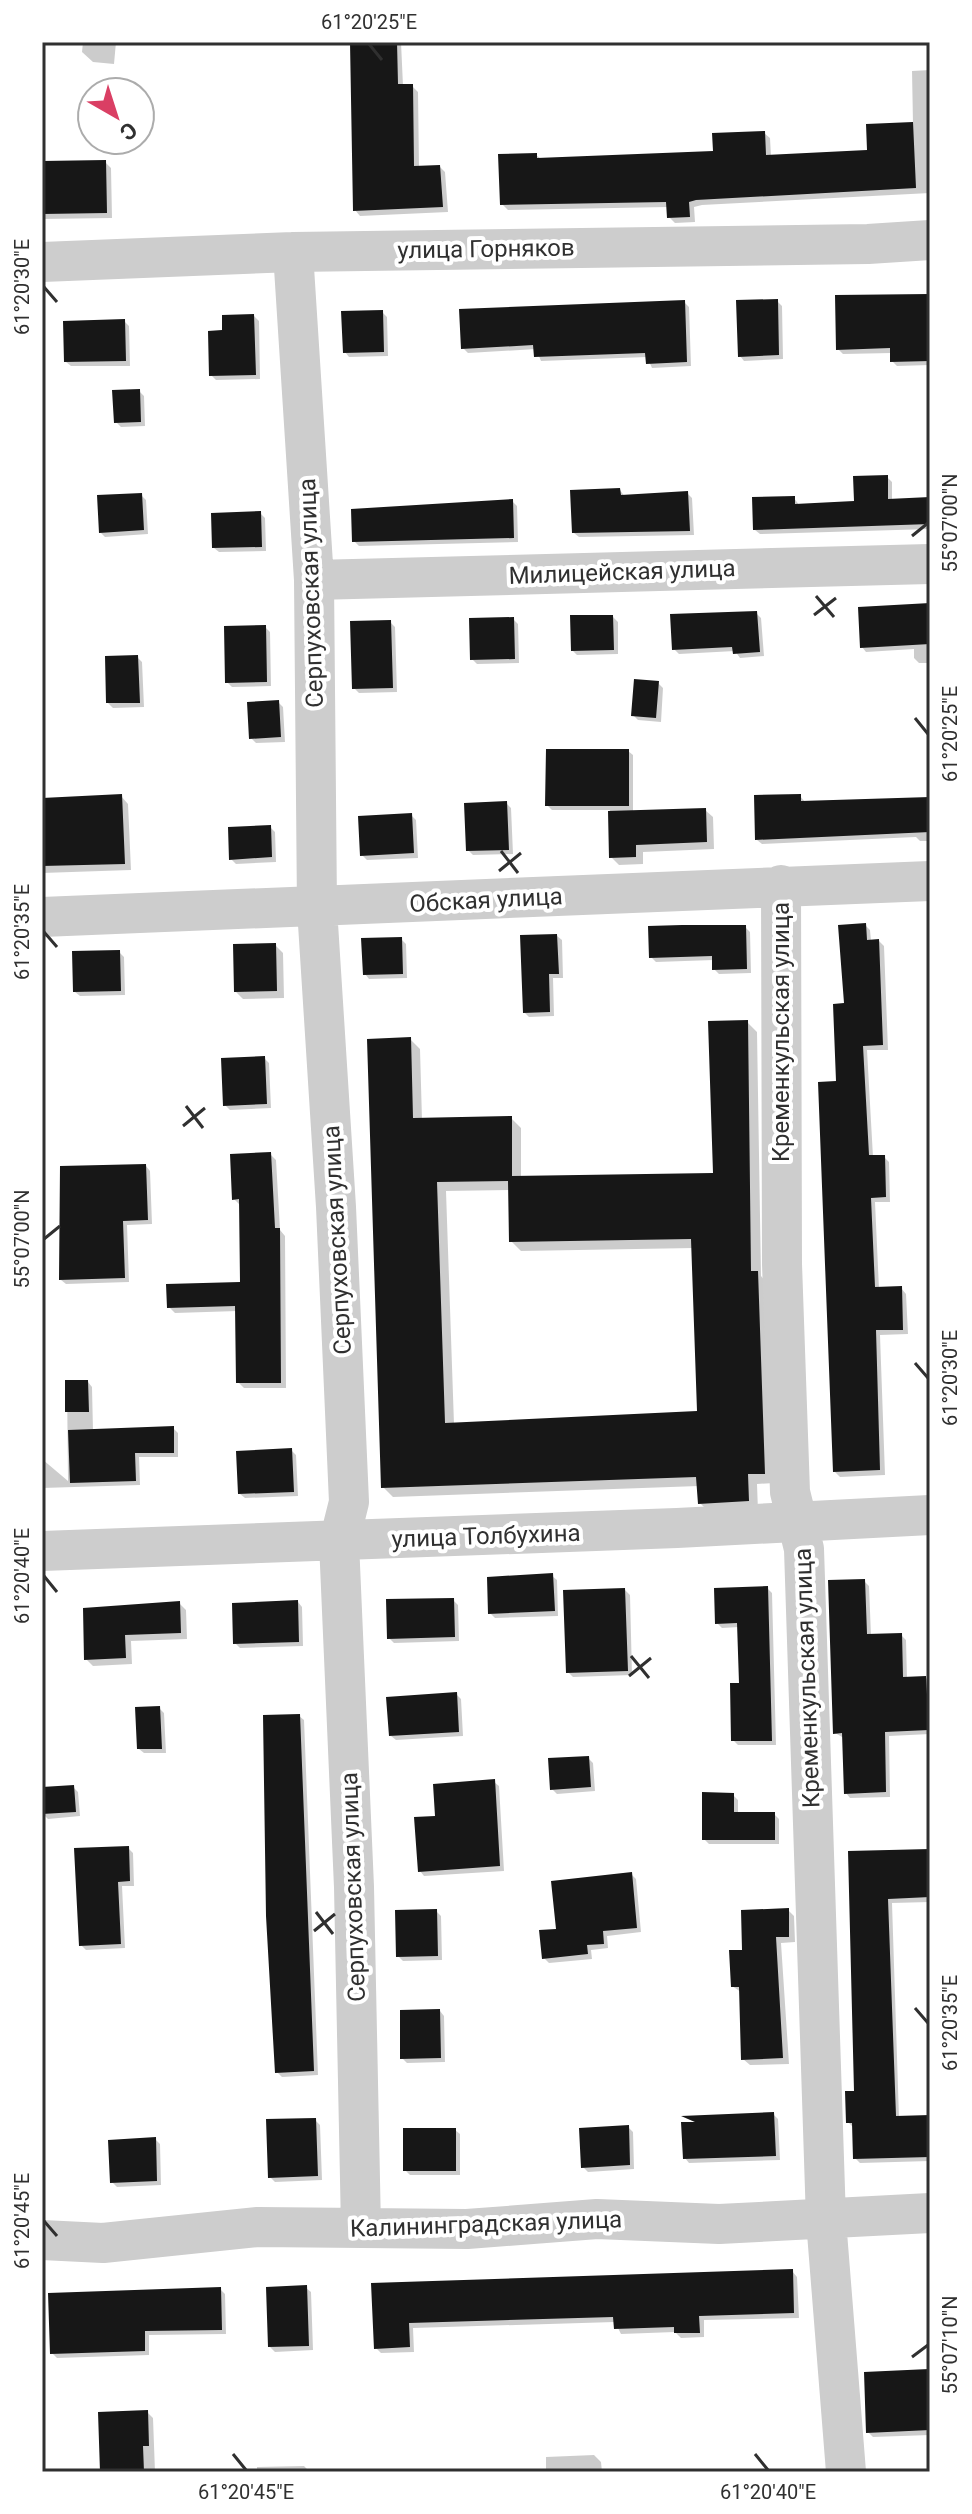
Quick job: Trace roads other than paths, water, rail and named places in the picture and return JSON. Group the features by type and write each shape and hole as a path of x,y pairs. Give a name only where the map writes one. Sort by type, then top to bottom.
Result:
{"street":[{"name":"улица Горняков","path":"42,262 293,252 868,244 930,240"},
{"name":"Серпуховская улица","path":"293,252 314,580 317,908 336,1207 349,1502 339,1542 354,1887 361,2228"},
{"name":"Милицейская улица","path":"314,580 930,564"},
{"name":"Обская улица","path":"42,917 930,881"},
{"name":"Кременкульская улица","path":"781,885 782,1264 790,1492 804,1549 826,2220 846,2472"},
{"name":"улица Толбухина","path":"42,1551 339,1542 930,1515"},
{"name":"Калининградская улица","path":"42,2240 103,2243 258,2227 467,2229 597,2219 719,2224 930,2213"}]}
